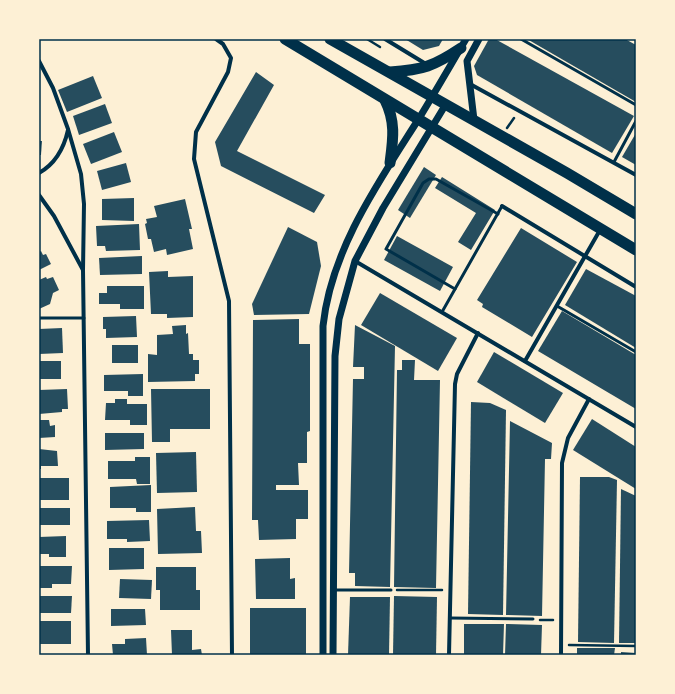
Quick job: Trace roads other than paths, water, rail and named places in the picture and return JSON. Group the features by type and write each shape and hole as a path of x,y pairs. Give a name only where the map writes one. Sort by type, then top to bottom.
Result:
{"highway":[{"path":"284,39 636,250"},
{"path":"330,39 636,214"},
{"path":"389,72 418,70 431,66 464,43"},
{"path":"385,100 392,113 394,124 390,164"}],"street":[{"path":"216,39 223,44 231,58 228,72 196,132 194,159 229,301 232,655"},
{"path":"385,39 431,66"},
{"path":"474,120 467,61 469,54 479,39"},
{"path":"323,655 324,316 328,293 347,241 390,164 464,43"},
{"path":"39,61 53,88 68,129 81,174 85,233 83,270 88,655"},
{"path":"469,84 636,175"},
{"path":"333,655 335,356 339,319 355,261 383,208 446,104"},
{"path":"39,173 57,157 65,145 68,129"},
{"path":"39,195 54,216 83,270"},
{"path":"502,206 636,287"},
{"path":"525,362 601,230"},
{"path":"355,261 636,427"},
{"path":"449,655 455,384 457,374 478,334"},
{"path":"561,655 562,463 568,438 589,399"}],"lane":[{"path":"521,39 636,105"},
{"path":"614,162 636,121"},
{"path":"455,289 386,249 423,183 429,178 436,179 498,214"},
{"path":"442,312 502,206"},
{"path":"557,306 636,352"},
{"path":"39,318 84,318"},
{"path":"333,590 391,590"},
{"path":"450,618 533,619"}]}
